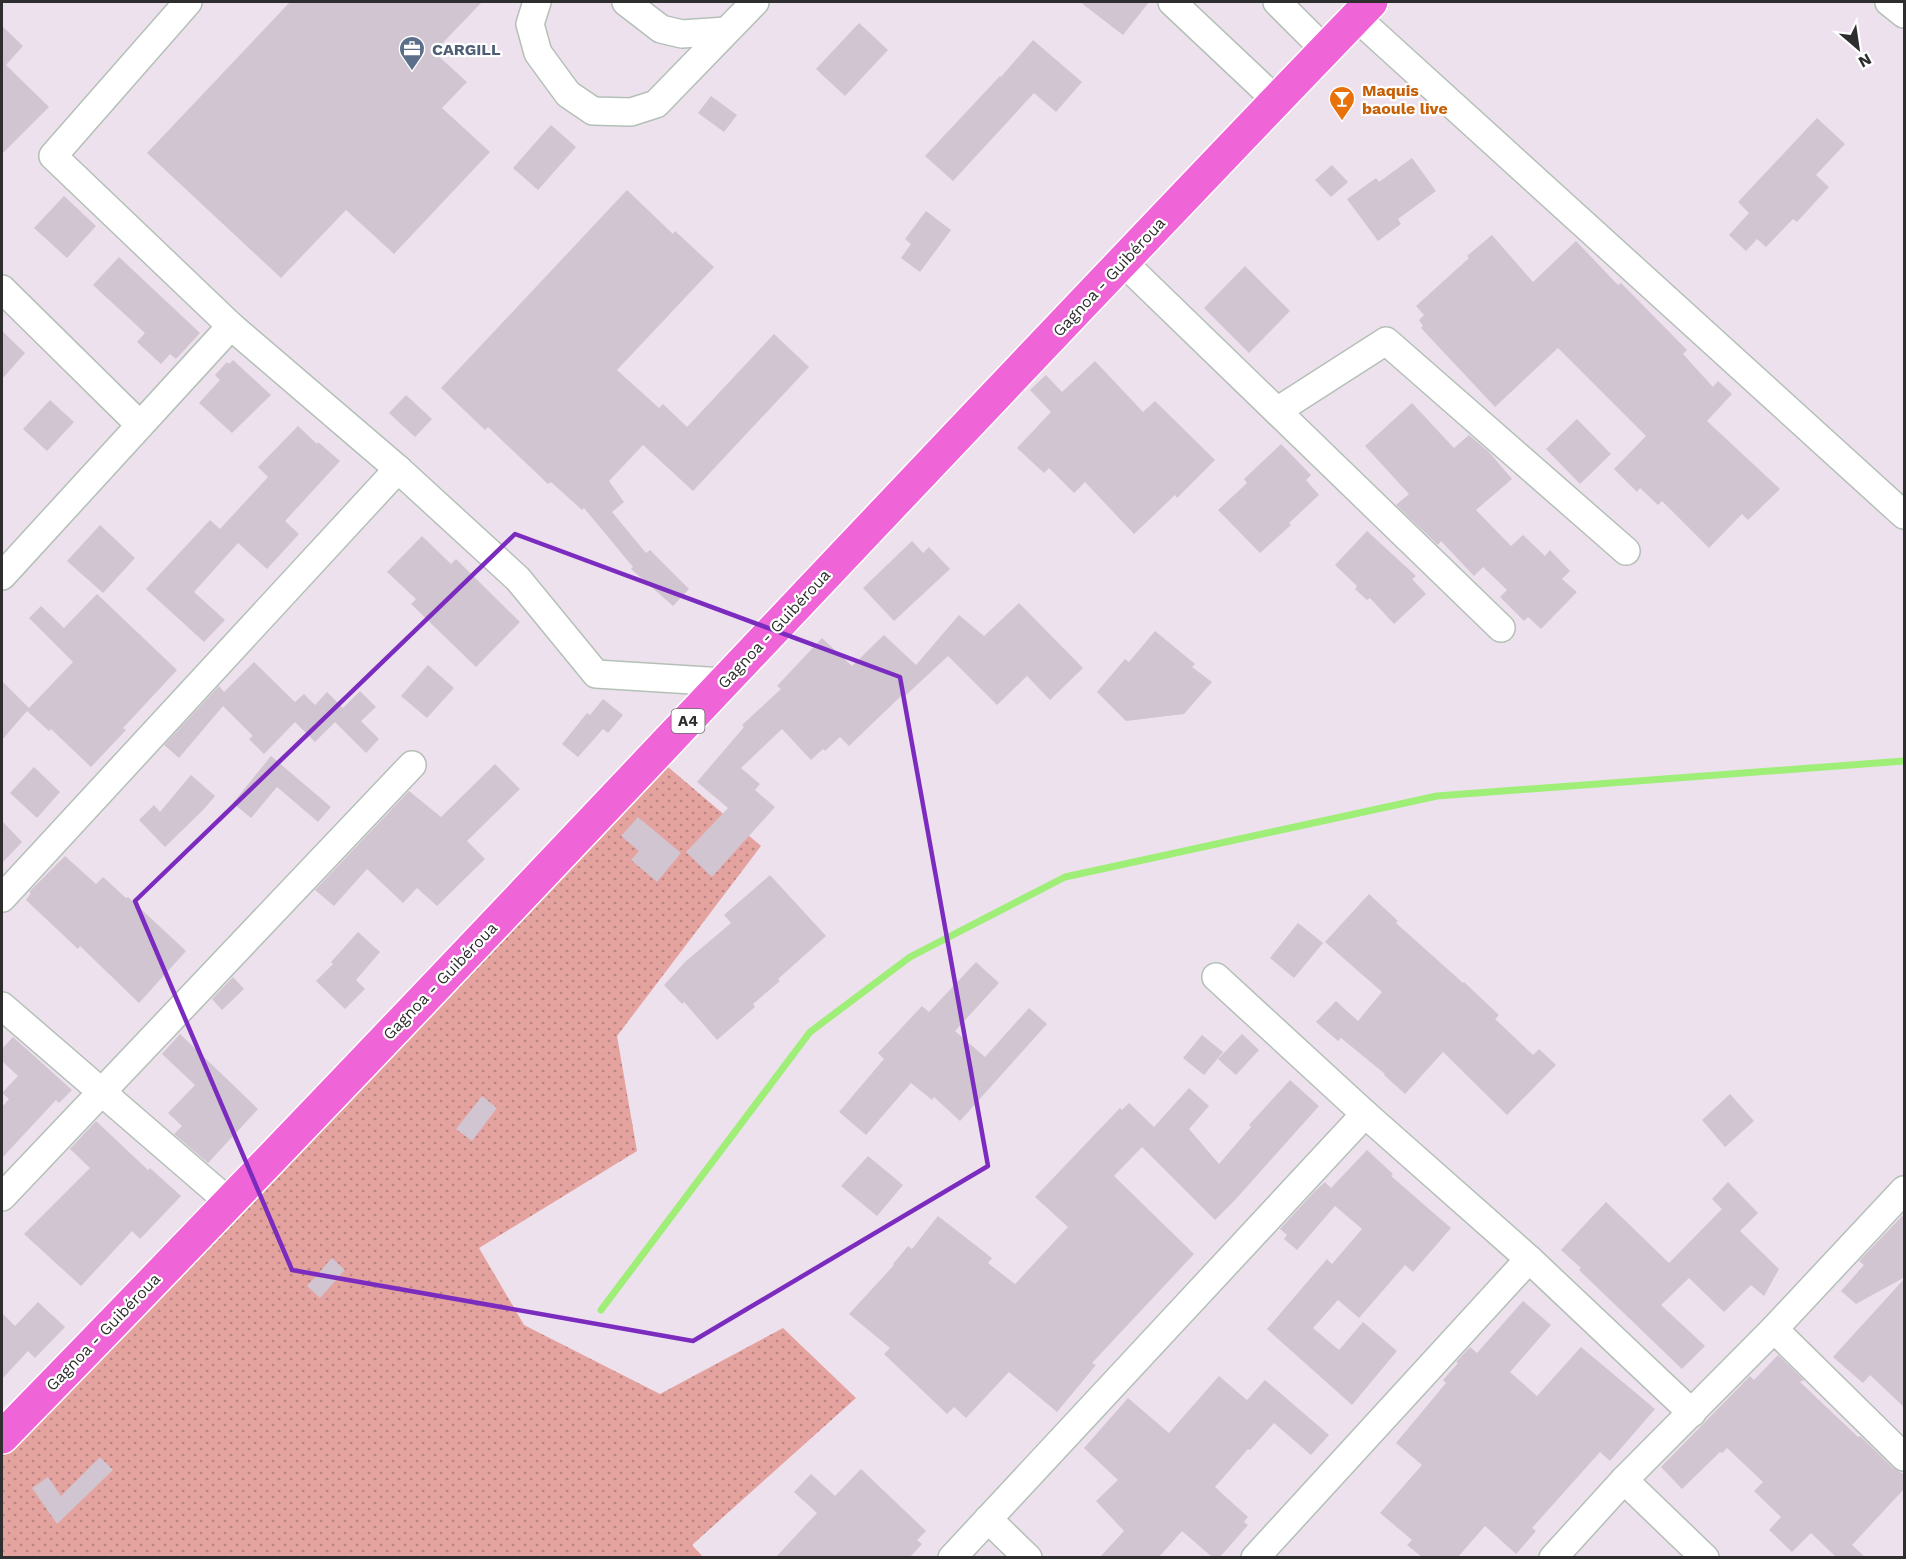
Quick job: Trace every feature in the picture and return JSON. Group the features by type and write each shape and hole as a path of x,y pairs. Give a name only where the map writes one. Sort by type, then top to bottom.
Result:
{"main road":[{"name":"Gagnoa - Guibéroua","path":"2,1437 229,1202 1364,9"}],"street":[{"path":"188,2 53,156 231,326 398,469 519,579 596,674 724,682"},
{"path":"537,2 530,24 538,53 568,94 593,111 631,112 656,104 755,2"},
{"path":"626,2 661,29 682,34 726,31"},
{"path":"1172,2 1276,100"},
{"path":"1277,2 1324,50"},
{"path":"1889,2 1905,14"},
{"path":"1364,9 1905,516"},
{"path":"1123,262 1502,628"},
{"path":"2,289 140,425"},
{"path":"2,576 231,326"},
{"path":"1277,411 1386,341 1626,551"},
{"path":"2,898 398,469"},
{"path":"2,1197 412,765"},
{"path":"1216,977 1365,1114 1529,1259 1692,1413"},
{"path":"2,1006 229,1202"},
{"path":"952,1557 1365,1114"},
{"path":"1552,1557 1624,1480 1774,1329 1905,1190"},
{"path":"1255,1557 1529,1259"},
{"path":"1774,1329 1905,1457"},
{"path":"1624,1480 1706,1557"},
{"path":"988,1519 1028,1557"}],"highlighted area":[{"path":"515,534 900,677 988,1166 693,1341 292,1270 135,901"}],"shaded area":[{"path":"661,761 761,846 617,1036 637,1151 479,1248 524,1325 660,1394 783,1328 856,1398 692,1545 703,1557 2,1557 2,1442"}],"building":[{"path":"290,2 482,2 434,52 467,82 442,108 490,152 394,254 346,210 281,278 147,153"},
{"path":"1080,2 1149,2 1123,35"},
{"path":"859,23 888,50 845,96 816,69"},
{"path":"2,26 23,46 6,65 49,107 2,154"},
{"path":"1033,40 1082,82 1056,112 1034,93 953,181 925,156"},
{"path":"711,96 737,115 724,132 698,113"},
{"path":"1817,118 1845,144 1816,175 1829,187 1797,222 1793,219 1766,247 1757,239 1746,251 1729,235 1749,213 1738,202"},
{"path":"551,125 576,147 538,190 513,168"},
{"path":"1412,158 1436,191 1398,219 1401,224 1378,241 1347,199 1376,178 1379,182"},
{"path":"1332,165 1348,182 1331,197 1315,180"},
{"path":"627,190 673,234 675,231 714,267 617,370 659,408 663,404 687,427 774,334 809,367 693,491 643,445 609,481 624,502 612,512 646,553 650,550 689,589 673,606 631,569 633,567 584,508 582,510 551,482 548,484 488,427 485,430 441,388"},
{"path":"64,196 96,226 67,258 34,228"},
{"path":"926,211 951,230 920,272 901,258 911,244 905,239"},
{"path":"1492,235 1533,282 1576,241 1618,285 1621,283 1687,350 1683,354 1713,387 1718,381 1732,394 1707,421 1780,489 1748,520 1742,514 1709,548 1662,501 1658,505 1640,488 1637,492 1614,469 1646,436 1558,348 1495,407 1421,328 1423,326 1419,320 1424,315 1416,306"},
{"path":"119,257 200,333 176,359 170,354 161,364 137,342 145,333 93,285"},
{"path":"1245,266 1290,311 1249,353 1204,308"},
{"path":"2,331 25,353 2,379"},
{"path":"233,360 271,395 232,433 199,403 220,380 215,375 227,362 229,364"},
{"path":"1095,361 1143,412 1155,401 1215,460 1177,498 1175,495 1134,534 1085,482 1074,493 1049,468 1044,473 1017,448 1051,412 1030,390 1046,375 1062,392"},
{"path":"406,395 432,419 415,437 389,413"},
{"path":"50,400 74,422 47,451 23,429"},
{"path":"1412,403 1454,448 1469,435 1488,451 1512,479 1476,510 1511,546 1523,535 1545,556 1550,550 1570,571 1562,579 1577,592 1541,629 1528,617 1524,621 1500,597 1507,590 1483,567 1474,576 1441,541 1438,545 1396,505 1409,494 1365,446"},
{"path":"1577,419 1611,454 1580,484 1546,449"},
{"path":"298,426 340,461 285,521 299,534 267,569 238,543 194,592 225,620 204,642 146,589 210,520 220,529 268,477 258,467"},
{"path":"1281,444 1311,475 1306,480 1319,495 1260,553 1218,510 1247,483 1244,479"},
{"path":"100,525 135,558 103,593 67,561"},
{"path":"1367,531 1416,576 1412,579 1426,594 1394,624 1370,598 1367,600 1355,589 1357,586 1335,565"},
{"path":"422,536 451,564 456,559 520,622 476,667 411,604 416,599 387,572"},
{"path":"912,541 923,553 929,547 950,569 894,621 863,588"},
{"path":"97,594 177,670 123,728 126,730 91,767 51,729 49,731 27,711 2,740 2,681 29,708 73,662 29,618 41,606 64,628"},
{"path":"1019,603 1083,668 1050,700 1027,676 997,705 948,656 904,697 902,695 849,746 840,737 811,760 782,729 741,768 760,784 755,790 775,807 712,877 686,852 728,808 697,782 744,727 742,725 781,689 777,686 822,638 852,666 884,635 916,665 959,615 984,636"},
{"path":"1155,631 1195,664 1192,667 1212,682 1184,714 1126,721 1097,692 1125,659 1129,662"},
{"path":"254,662 295,702 304,694 315,705 327,692 343,708 360,691 376,707 361,721 379,739 366,753 335,722 315,742 295,722 264,754 249,739 253,736 223,706 179,758 164,745 219,686 224,692"},
{"path":"428,665 454,688 427,718 401,696"},
{"path":"603,699 623,715 608,733 603,729 578,757 562,744 587,713 590,715"},
{"path":"271,756 331,807 318,822 277,787 251,818 233,803"},
{"path":"495,764 520,789 467,841 485,859 437,906 417,888 403,903 367,869 334,906 315,890 409,791 441,817"},
{"path":"34,767 60,792 37,818 10,793"},
{"path":"191,775 215,796 165,847 139,820 154,805 160,812"},
{"path":"638,817 681,853 657,882 631,860 639,851 621,836"},
{"path":"2,821 22,842 2,863"},
{"path":"65,856 96,884 103,877 186,951 139,1003 80,946 78,949 26,900 31,893 29,892"},
{"path":"770,875 826,936 753,1004 755,1007 717,1040 684,1002 682,1004 664,985 685,962 731,923 724,915"},
{"path":"1369,894 1398,921 1396,923 1499,1015 1495,1019 1533,1055 1539,1049 1556,1065 1507,1115 1443,1052 1405,1094 1385,1074 1341,1038 1338,1041 1316,1022 1336,1001 1358,1021 1382,992 1325,942"},
{"path":"1298,923 1323,943 1294,978 1270,958"},
{"path":"358,932 380,952 356,980 365,989 345,1009 316,981 333,964 331,962"},
{"path":"976,962 999,983 955,1031 985,1057 1029,1008 1047,1024 960,1121 934,1097 932,1100 911,1083 866,1135 839,1112 884,1059 878,1053 922,1006 929,1012"},
{"path":"233,977 244,989 222,1010 212,999"},
{"path":"180,1034 258,1109 208,1163 174,1134 182,1126 168,1113 195,1085 162,1054"},
{"path":"1242,1034 1259,1050 1236,1075 1218,1059"},
{"path":"1202,1035 1223,1052 1204,1075 1183,1058"},
{"path":"13,1037 72,1090 59,1103 56,1100 2,1158 2,1107 9,1099 2,1093 18,1076 2,1061 2,1049"},
{"path":"1290,1080 1319,1106 1215,1220 1142,1147 1114,1176 1194,1254 1092,1363 1096,1365 1057,1412 1009,1372 966,1418 954,1407 947,1414 884,1354 890,1348 849,1314 894,1265 908,1246 912,1249 938,1216 992,1258 988,1263 1015,1284 1068,1227 1035,1197 1120,1108 1122,1110 1129,1103 1154,1127 1189,1088 1209,1106 1189,1129 1219,1164 1251,1127 1249,1125"},
{"path":"1730,1094 1754,1121 1725,1147 1702,1120"},
{"path":"482,1096 497,1108 472,1141 456,1129"},
{"path":"96,1121 148,1170 150,1168 181,1196 140,1239 132,1231 81,1286 24,1234 90,1168 70,1149"},
{"path":"1367,1150 1393,1174 1391,1176 1451,1228 1413,1272 1405,1265 1359,1318 1338,1300 1313,1328 1339,1350 1363,1322 1397,1351 1352,1405 1267,1329 1327,1259 1332,1264 1362,1229 1335,1206 1297,1250 1284,1239 1287,1235 1280,1229 1315,1191 1325,1182 1331,1188"},
{"path":"868,1156 903,1185 877,1216 841,1186"},
{"path":"1728,1182 1758,1213 1740,1231 1779,1269 1764,1296 1751,1285 1724,1312 1689,1278 1661,1305 1705,1346 1682,1369 1561,1250 1606,1202 1669,1263 1722,1209 1712,1199"},
{"path":"1905,1213 1905,1277 1856,1304 1841,1291 1864,1265 1859,1261"},
{"path":"332,1258 345,1270 320,1298 307,1286"},
{"path":"1905,1278 1905,1408 1870,1375 1863,1383 1833,1357"},
{"path":"1523,1301 1551,1325 1510,1372 1537,1396 1581,1347 1655,1409 1610,1461 1600,1452 1532,1528 1536,1531 1516,1554 1485,1526 1458,1557 1422,1557 1407,1545 1412,1540 1380,1513 1422,1465 1396,1443 1446,1383 1443,1380 1458,1363 1456,1362 1470,1347 1477,1353"},
{"path":"38,1302 65,1327 35,1358 28,1351 2,1379 2,1313 15,1326"},
{"path":"1778,1355 1804,1380 1800,1382 1858,1437 1860,1436 1893,1468 1905,1475 1905,1488 1852,1545 1865,1557 1836,1557 1811,1533 1792,1552 1769,1530 1781,1517 1754,1491 1763,1482 1727,1448 1682,1489 1661,1467 1750,1376 1754,1380"},
{"path":"1219,1376 1247,1400 1265,1380 1329,1435 1311,1455 1274,1423 1250,1450 1248,1449 1215,1487 1248,1517 1244,1522 1248,1525 1220,1557 1212,1557 1182,1531 1159,1557 1100,1557 1124,1531 1096,1501 1118,1480 1084,1448 1128,1398 1169,1433"},
{"path":"100,1457 113,1470 57,1524 32,1488 48,1477 61,1496"},
{"path":"861,1469 926,1531 917,1540 922,1544 910,1557 776,1557 817,1513 794,1492 811,1474 835,1496"}],"waterway":[{"path":"601,1310 810,1032 910,957 1065,877 1437,796 1904,761"}],"place":[{"name":"CARGILL","path":"412,72"},
{"name":"Maquis baoule live","path":"1342,122"}]}
